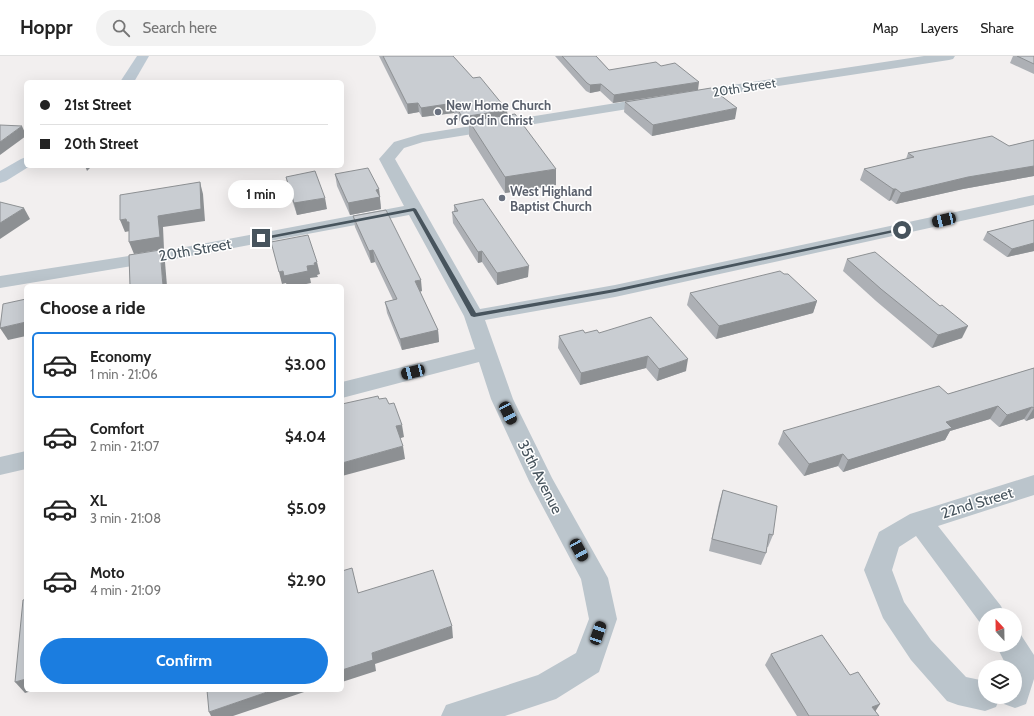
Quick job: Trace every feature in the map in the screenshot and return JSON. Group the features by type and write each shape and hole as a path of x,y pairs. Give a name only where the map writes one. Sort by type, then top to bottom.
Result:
{"street":[{"path":"128,80 142,56"},
{"name":"20th Street","path":"399,145 421,138 445,133 949,56"},
{"name":"35th Avenue","path":"399,145 387,159 474,316 502,399 541,481 594,578 603,619 588,662 544,688 457,716"},
{"path":"0,178 24,163"},
{"path":"474,316 615,291 1034,200"},
{"name":"20th Street","path":"0,282 180,253 414,209"},
{"path":"344,389 487,353"},
{"path":"0,466 24,460"},
{"name":"22nd Street","path":"978,694 958,690 921,650 893,609 878,570 888,540 919,521 1034,485"},
{"name":"22nd Street","path":"919,521 986,608"}],"building":[{"path":"383,56 453,56 473,78 480,77 507,110 462,117 454,103 421,108 418,103 407,104"},
{"path":"562,56 596,56 609,70 656,62 661,66 675,63 699,82 614,95 601,84 590,85 587,83"},
{"path":"1017,56 1034,56 1034,64"},
{"path":"711,88 737,108 653,125 625,102"},
{"path":"515,114 556,169 505,177 469,121"},
{"path":"0,125 22,126 0,142"},
{"path":"992,136 1009,146 1034,140 1034,166 968,177 901,193 864,169 914,157 908,153"},
{"path":"368,168 379,189 376,190 380,197 348,203 335,174"},
{"path":"315,171 325,198 294,203 286,177"},
{"path":"200,182 201,209 158,216 160,237 129,242 129,222 127,222 126,219 120,220 120,195"},
{"path":"483,199 529,266 497,273 482,251 478,252 452,212 458,211 454,205"},
{"path":"0,202 24,208 0,223"},
{"path":"386,210 421,280 415,281 438,330 400,339 385,302 397,299 373,250 369,251 353,216"},
{"path":"1034,220 1034,243 1012,249 987,232"},
{"path":"308,235 317,262 314,263 315,265 307,266 308,271 284,276 283,271 279,272 271,242"},
{"path":"160,250 163,284 130,284 129,255"},
{"path":"875,252 940,306 942,305 968,326 938,335 881,289 847,259"},
{"path":"780,271 784,274 788,274 817,301 719,326 690,293"},
{"path":"24,299 24,322 0,328 3,304"},
{"path":"651,317 688,359 659,369 648,356 581,373 559,336 583,330 585,333 597,330 599,333"},
{"path":"1034,368 1034,408 1032,407 1007,415 998,406 946,422 952,428 848,460 843,454 809,464 783,431 939,386 948,394"},
{"path":"378,396 379,399 386,398 389,404 394,403 402,425 396,426 403,446 344,462 344,404"},
{"path":"723,490 777,506 773,535 769,534 766,553 712,539"},
{"path":"352,568 358,593 433,570 452,626 372,653 373,660 344,669 344,570"},
{"path":"23,600 24,680 15,682"},
{"path":"822,635 850,675 858,672 880,704 872,707 879,716 809,716 771,654"},
{"path":"207,692 267,692 209,712"}],"place":[{"name":"New Home Church of God in Christ","path":"438,112"},
{"name":"West Highland Baptist Church","path":"502,198"}],"route":[{"path":"261,238 414,209 474,316 615,291 902,230"}]}
